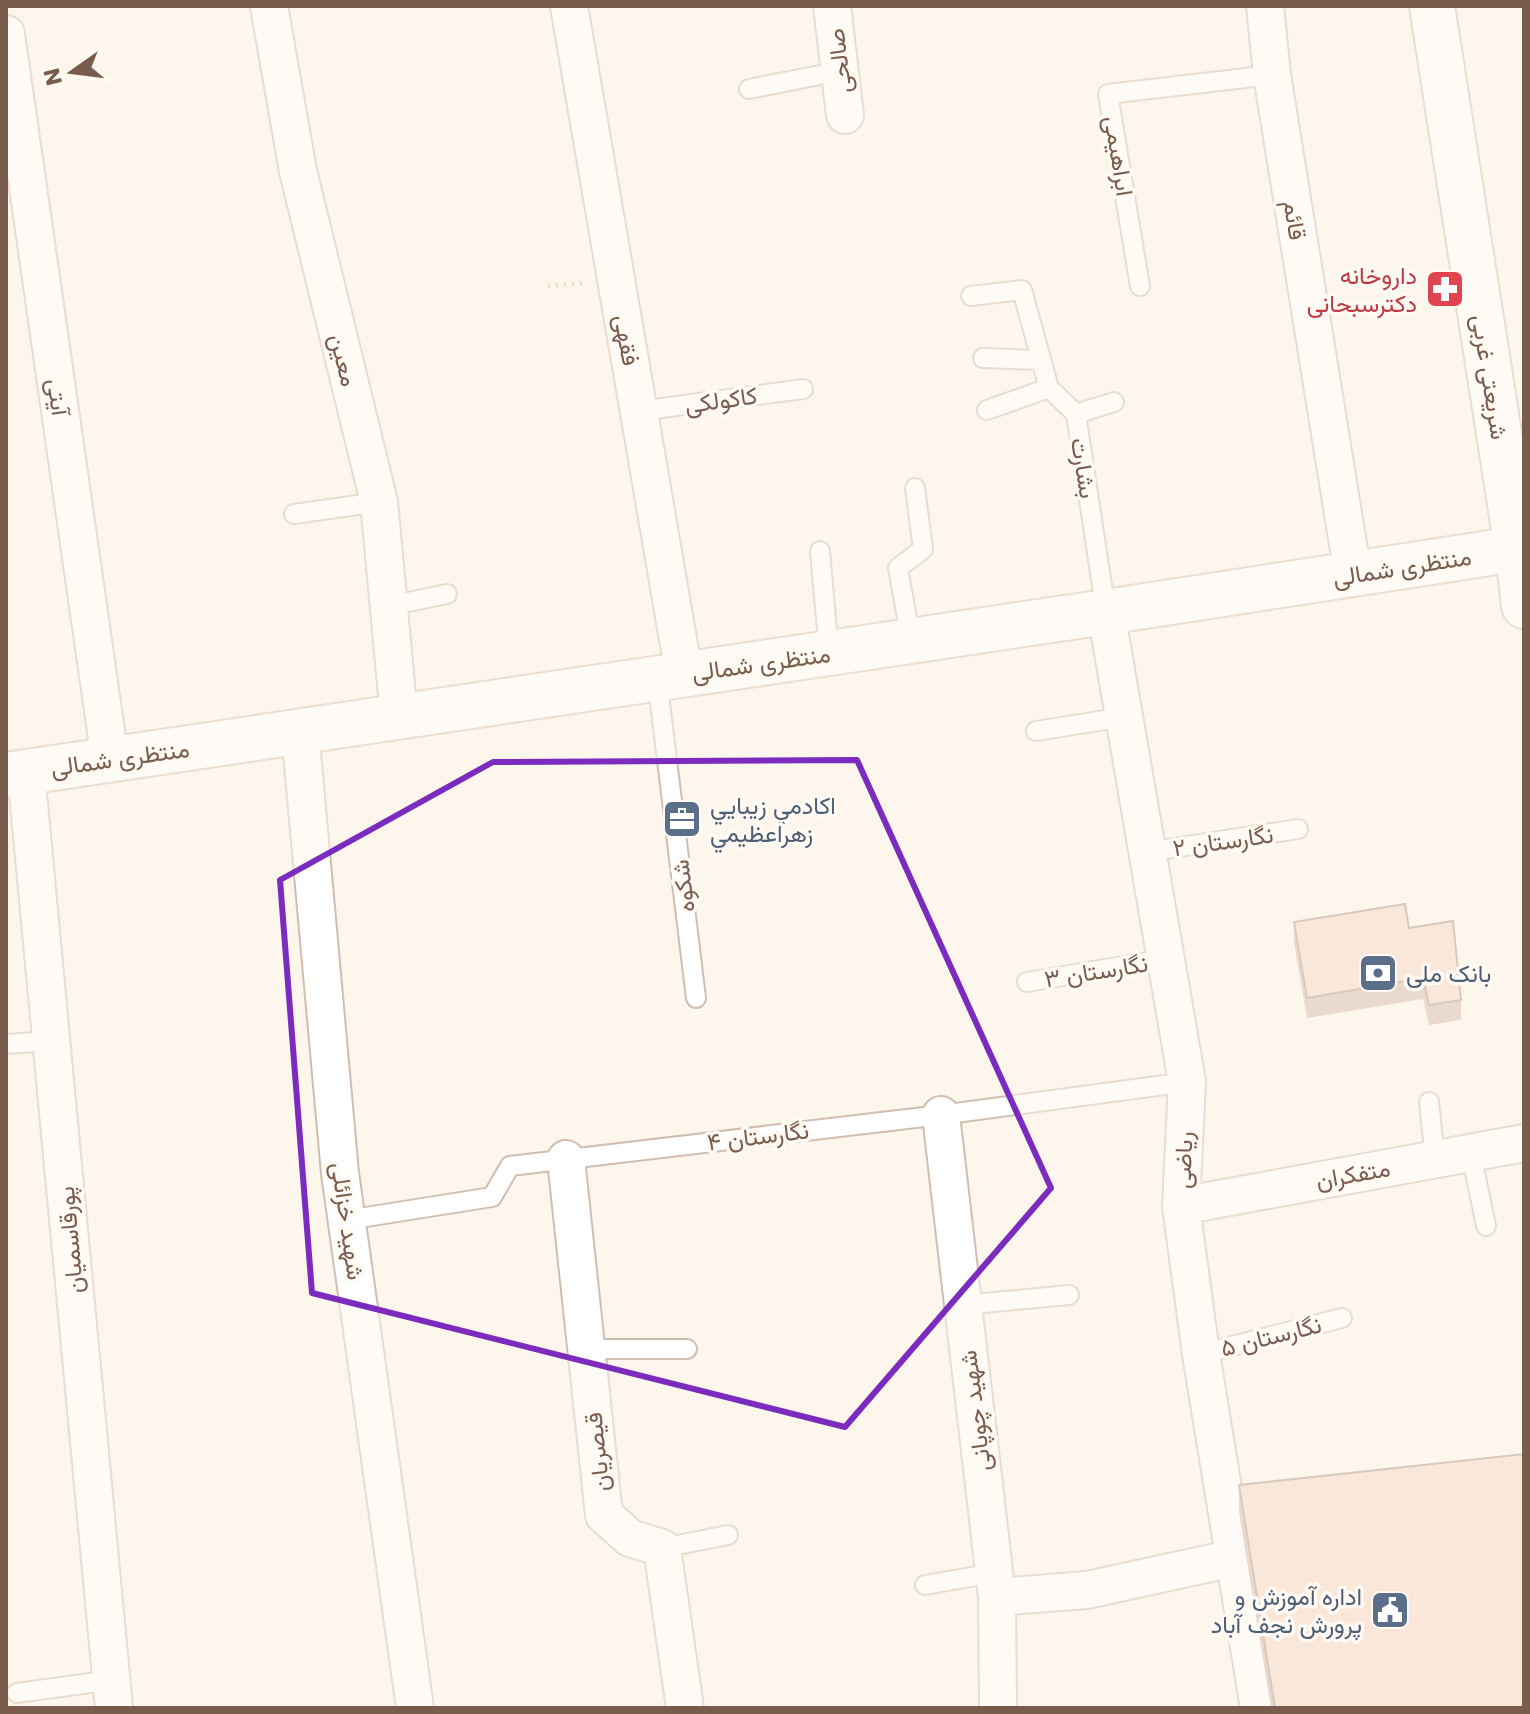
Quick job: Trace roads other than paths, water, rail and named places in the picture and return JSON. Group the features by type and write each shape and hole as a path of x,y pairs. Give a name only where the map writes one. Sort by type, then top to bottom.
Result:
{"main road":[{"name":"شریعتی غربی","path":"1432,6 1520,549 1524,606"},
{"name":"منتظری شمالی","path":"16,773 1520,549"}],"street":[{"name":"معین","path":"269,6 298,171 379,502 399,716"},
{"name":"فقهی","path":"569,6 639,411 671,676"},
{"name":"صالحی","path":"832,6 845,115"},
{"name":"قائم","path":"1265,6 1272,75 1353,575"},
{"name":"آیتی","path":"6,34 110,759"},
{"name":"ریاضی","path":"1106,612 1187,1082 1181,1206 1201,1354 1259,1708"},
{"name":"شهید خزائلی","path":"300,731 340,1173 415,1708"},
{"name":"پورقاسمیان","path":"16,773 51,1041 113,1694"},
{"name":"شهید چوپانی","path":"941,1115 996,1585 998,1708"},
{"name":"متفکران","path":"1181,1206 1524,1143"},
{"name":"قیصریان","path":"566,1159 604,1515 630,1538 662,1548"},
{"path":"662,1548 685,1708"},
{"path":"996,1585 1087,1590 1234,1558"}],"lane":[{"path":"749,89 840,71"},
{"name":"ابراهیمی","path":"1140,286 1108,94 1272,75"},
{"path":"971,296 1022,290 1049,388 987,410"},
{"path":"983,358 1041,360"},
{"name":"بشارت","path":"1049,388 1076,414 1106,612"},
{"name":"کاکولکی","path":"639,411 803,389"},
{"path":"1076,414 1114,402"},
{"path":"911,641 898,568 923,549 915,488"},
{"path":"294,514 379,502"},
{"path":"820,551 829,653"},
{"path":"389,606 447,594"},
{"name":"شکوه","path":"671,676 696,998"},
{"path":"1036,731 1124,717"},
{"name":"نگارستان ۲","path":"1147,852 1298,829"},
{"name":"نگارستان ۳","path":"1027,982 1165,959"},
{"path":"6,1044 51,1041"},
{"name":"نگارستان ۴","path":"347,1220 492,1197 510,1166 941,1115 1187,1082"},
{"path":"1429,1102 1435,1159"},
{"path":"1471,1153 1486,1226"},
{"path":"963,1305 1069,1295"},
{"name":"نگارستان ۵","path":"1201,1354 1342,1318"},
{"path":"586,1349 687,1349"},
{"path":"662,1548 728,1535"},
{"path":"925,1585 996,1585"},
{"path":"17,1693 113,1694"}],"place":[{"name":"داروخانه دکترسبحانی","path":"1445,289"},
{"name":"اكادمي زيبايي زهراعظيمي","path":"682,819"},
{"name":"بانک ملی","path":"1378,973"},
{"name":"اداره آموزش و پرورش نجف آباد","path":"1390,1610"}]}
